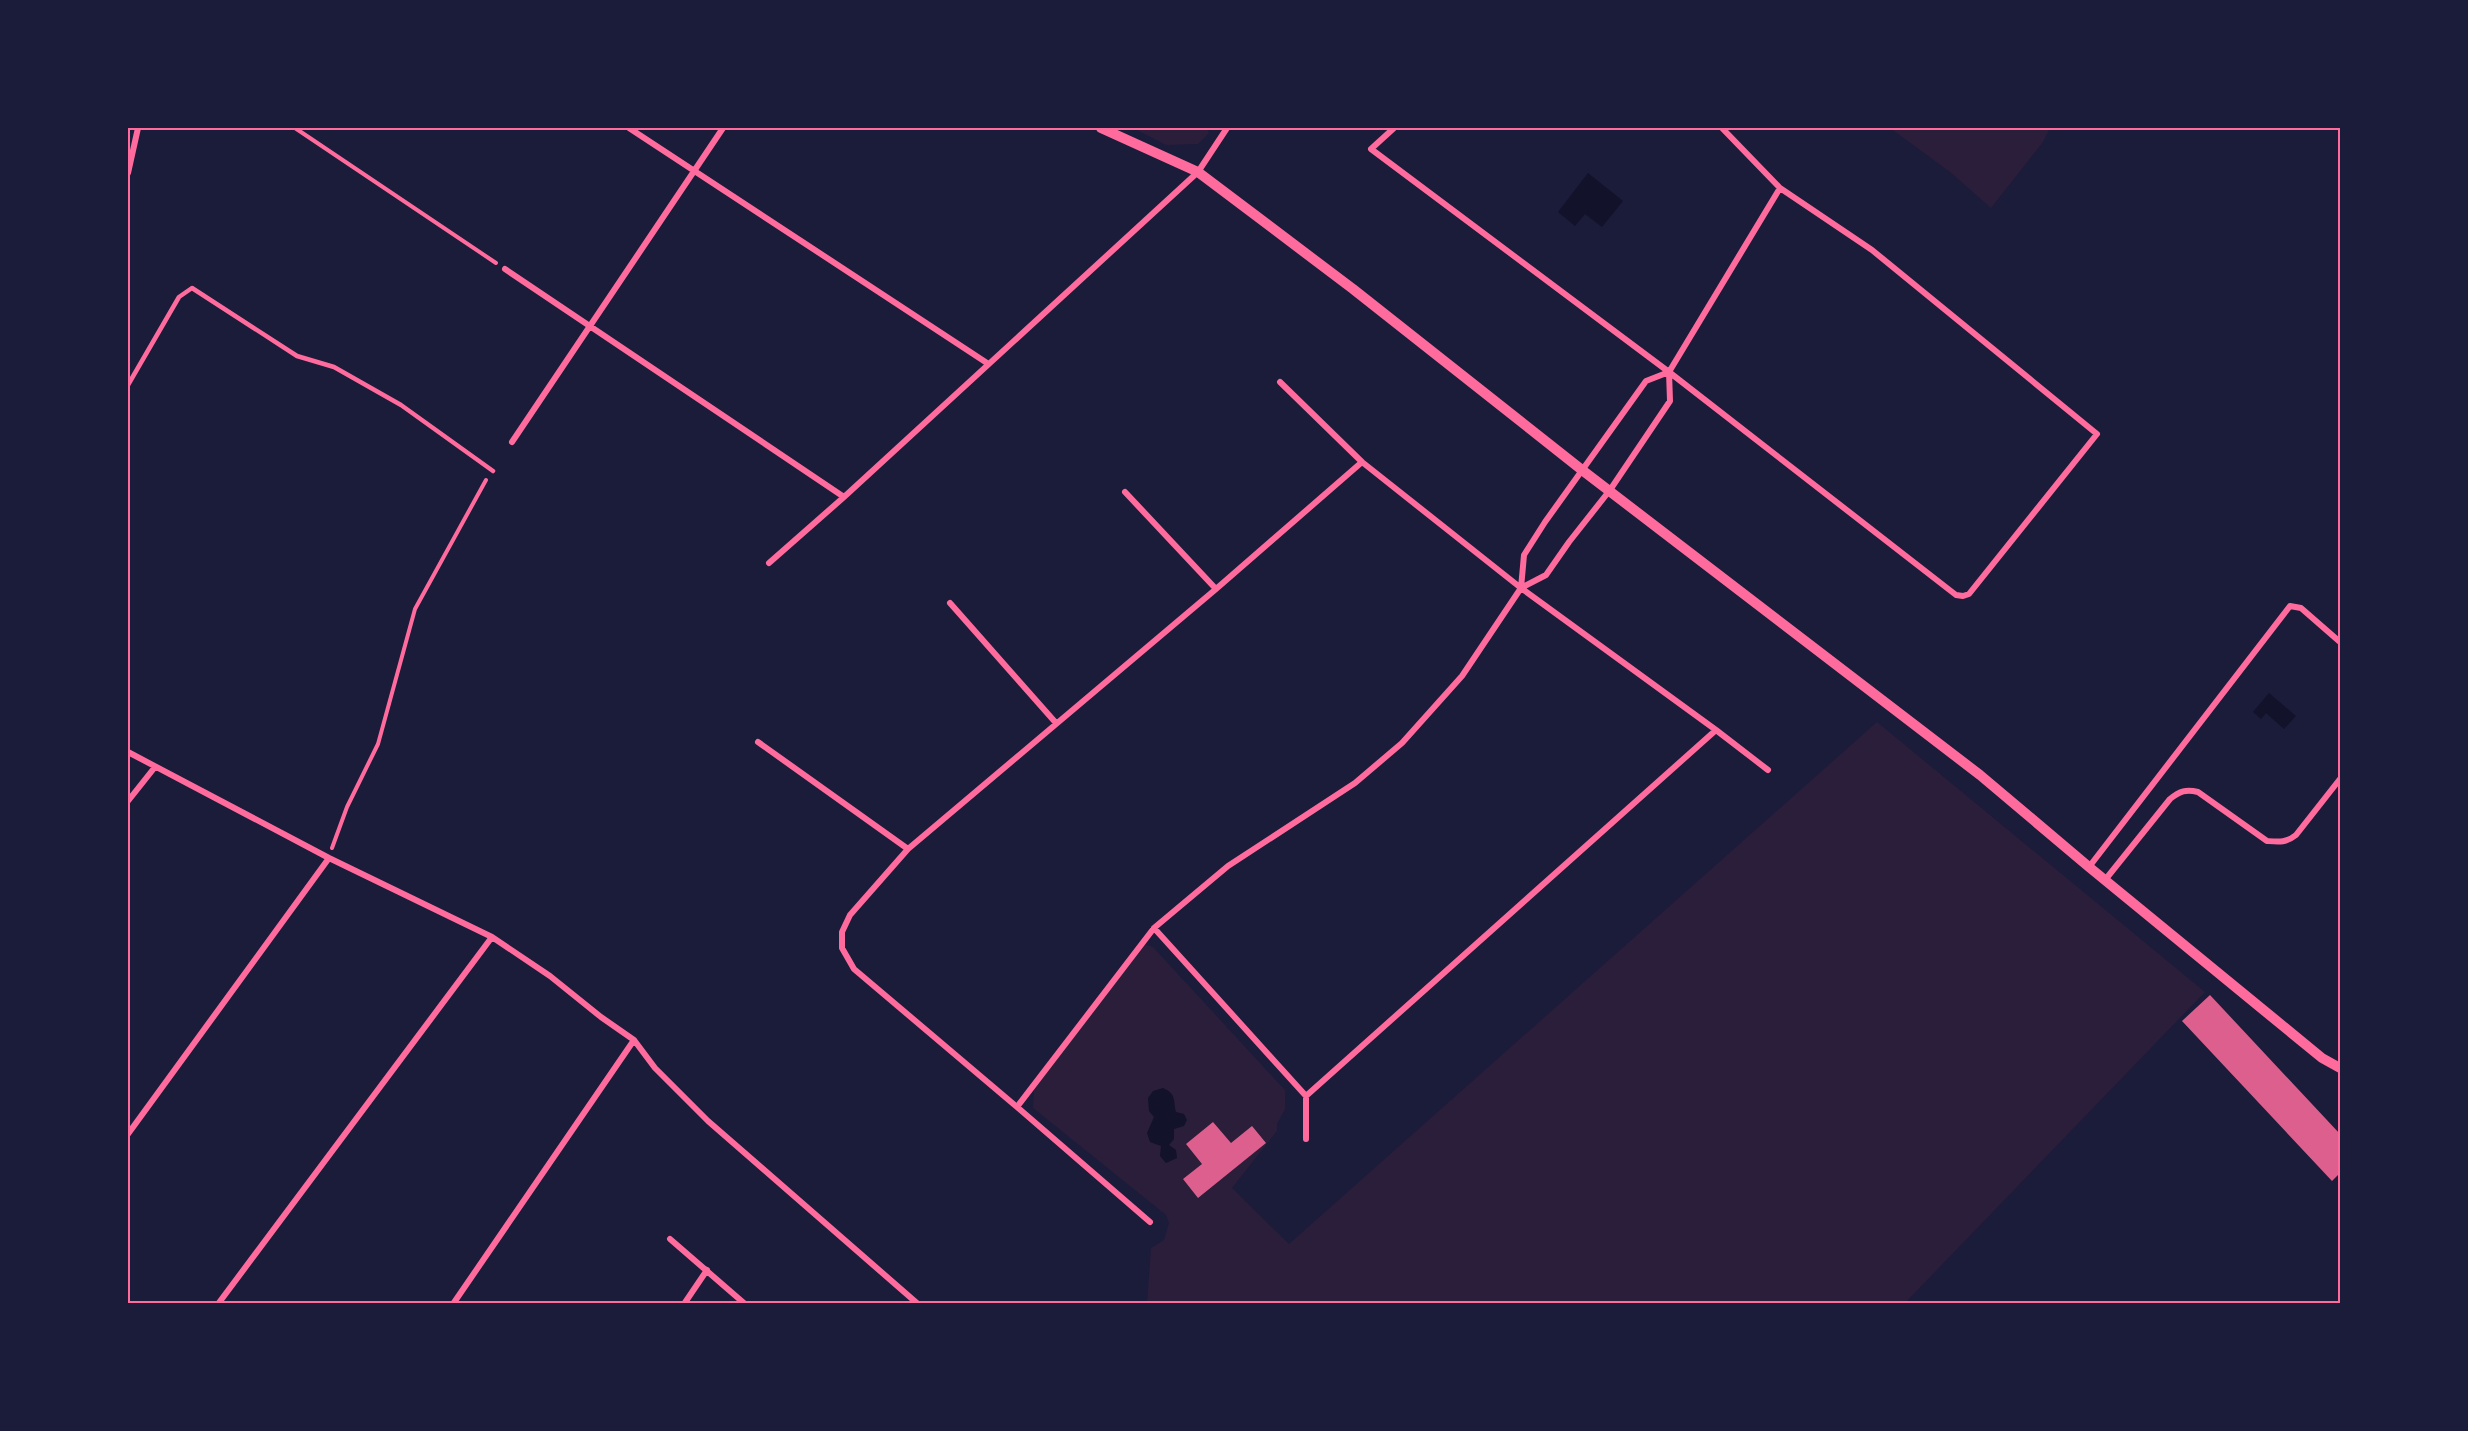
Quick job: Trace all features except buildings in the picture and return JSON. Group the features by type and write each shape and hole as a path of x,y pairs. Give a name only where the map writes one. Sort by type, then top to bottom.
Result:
{"street":[{"path":"128,173 138,128"},
{"path":"629,128 987,363"},
{"path":"512,442 723,128"},
{"path":"1101,128 1198,172 1353,289 1582,470 1980,774 2089,867 2322,1058 2340,1068"},
{"path":"768,563 844,497 987,363 1198,172 1227,128"},
{"path":"1394,128 1371,149 1669,372 1956,595 1963,597 1969,594 2097,434 1872,250 1780,188 1722,128"},
{"path":"1521,588 1546,575 1610,490 1670,401 1669,372 1780,188"},
{"path":"505,269 844,497"},
{"path":"1017,1107 1154,927 1228,866 1355,783 1402,743 1462,676 1521,588 1524,555 1646,381 1669,372"},
{"path":"1280,382 1362,462 1521,588 1768,770"},
{"path":"1150,1222 854,969 842,948 842,932 850,915 908,849 1216,589 1362,462"},
{"path":"1125,492 1216,589"},
{"path":"950,603 1056,723"},
{"path":"2089,867 2290,606 2301,608 2340,642"},
{"path":"1306,1096 1716,730"},
{"path":"758,742 908,849"},
{"path":"128,752 329,858 492,937 550,976 634,1040 655,1068 708,1121 918,1304"},
{"path":"128,801 155,767"},
{"path":"2105,880 2170,798 2180,791 2198,792 2267,841 2280,842 2289,841 2296,834 2340,779"},
{"path":"128,1134 329,858"},
{"path":"1154,927 1306,1096 1306,1139"},
{"path":"218,1304 492,937"},
{"path":"453,1304 634,1040"},
{"path":"670,1239 745,1304"},
{"path":"684,1304 707,1270"}],"lane":[{"path":"128,385 179,297 192,288 297,356 334,367 401,405 493,471"}],"path":[{"path":"295,128 505,269"},
{"path":"329,858 348,807 378,744 415,609 479,491 493,471"}],"shaded area":[{"path":"1133,128 1207,128 1209,133 1198,144 1166,145"},
{"path":"1890,128 2050,128 2043,142 1991,208 1950,172"},
{"path":"1588,173 1623,201 1602,227 1585,214 1575,226 1558,212"},
{"path":"2269,693 2296,716 2284,729 2266,713 2261,719 2253,712"},
{"path":"1877,722 2205,992 1905,1303 1147,1303 1151,1248 1164,1240 1169,1223 1166,1215 1033,1108 1034,1090 1048,1065 1128,957 1144,944 1153,947 1285,1090 1285,1109 1277,1124 1277,1131 1232,1188 1289,1244"},
{"path":"1163,1088 1174,1098 1176,1112 1184,1114 1187,1120 1184,1126 1174,1129 1174,1139 1169,1145 1176,1150 1177,1158 1166,1163 1160,1156 1161,1146 1150,1142 1147,1133 1154,1117 1149,1111 1148,1098 1153,1091"}]}
